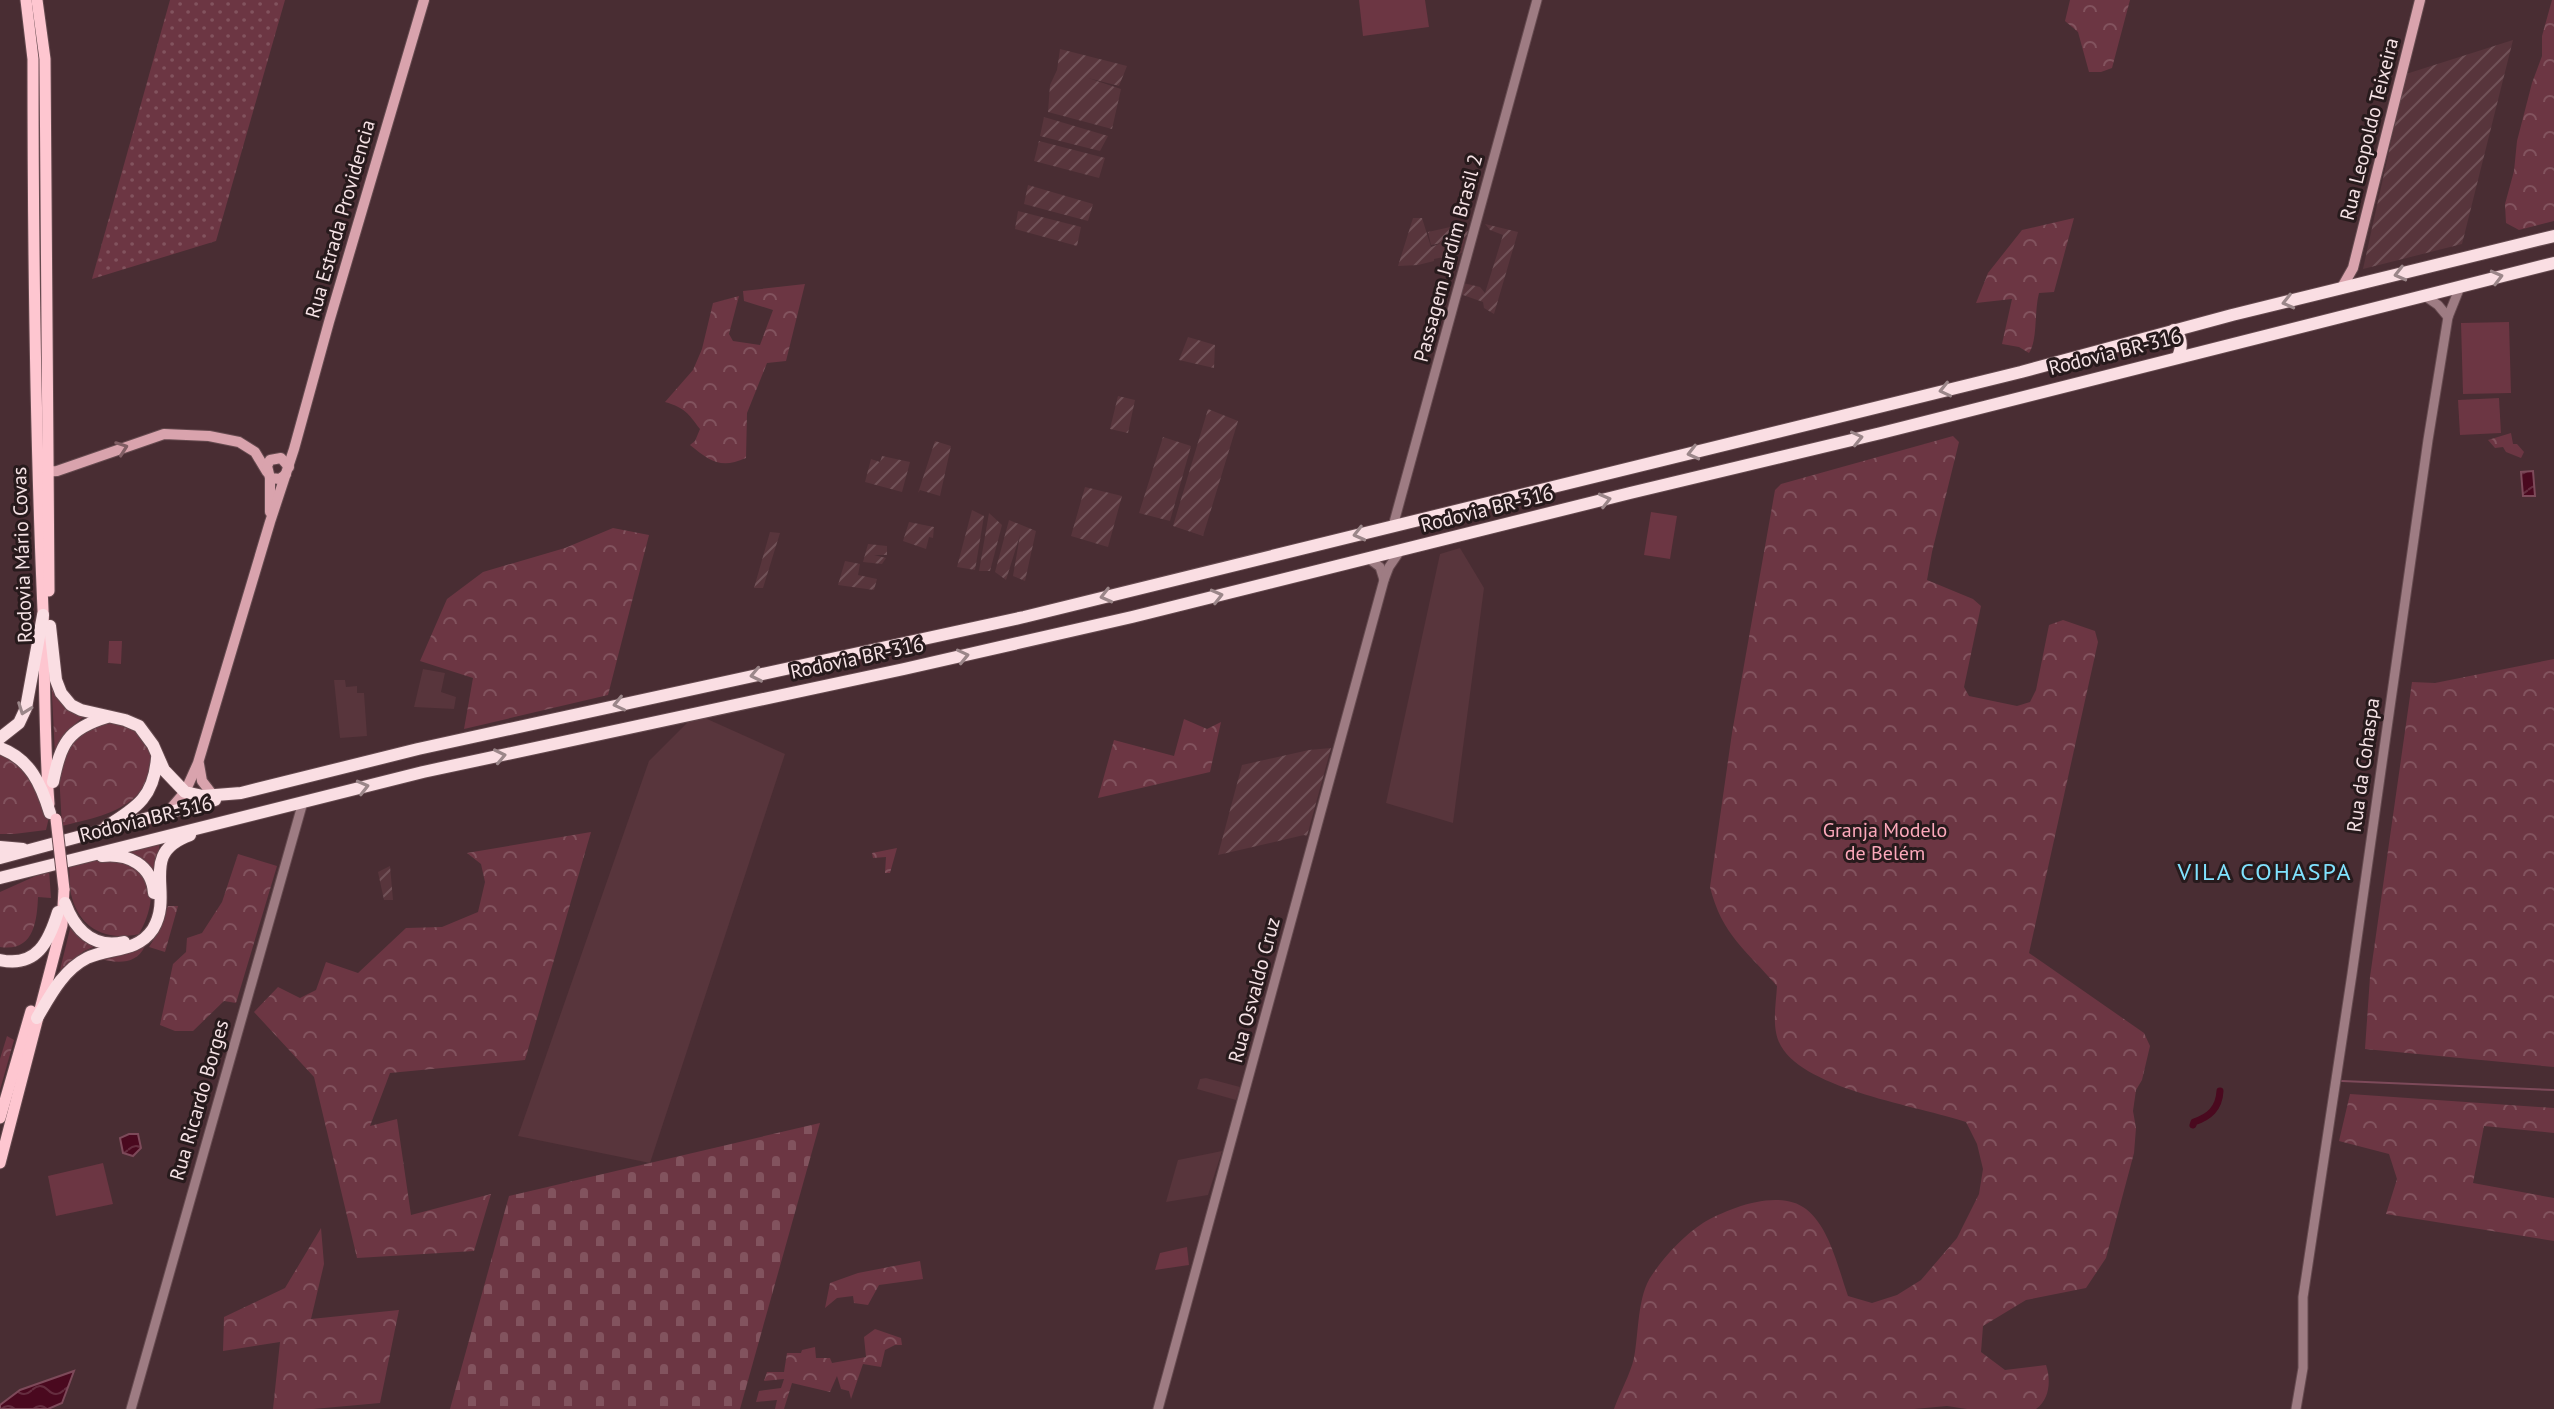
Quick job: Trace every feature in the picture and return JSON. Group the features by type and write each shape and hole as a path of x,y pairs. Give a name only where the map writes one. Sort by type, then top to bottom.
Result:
{"highway":[{"path":"2364,283 2554,236"},
{"name":"Rodovia BR-316","path":"0,880 247,814 423,772 971,654 1400,551 2554,263"},
{"name":"Rodovia BR-316","path":"0,858 424,748 1024,617 2021,372 2364,283"},
{"path":"2190,326 2189,342 2199,352"},
{"path":"2174,330 2182,347 2178,357"},
{"path":"1664,486 1659,479 1659,471 1667,459"},
{"path":"1626,469 1635,476 1630,493"},
{"path":"46,620 56,680 61,693 71,705 139,726 172,781 185,792 197,796 241,793"},
{"path":"0,738 19,723 26,708 46,620"},
{"path":"53,782 60,751 66,740 83,725 107,717"},
{"path":"0,748 12,753 30,768 52,817"},
{"path":"94,833 144,799 153,780 157,755"},
{"path":"37,1018 59,982 80,962 132,947 152,930 160,905 160,863 169,846 185,837 241,821 247,814"},
{"path":"0,847 30,850"},
{"path":"0,960 19,961 41,950 62,908 84,935 106,944 121,943 139,934 150,920 155,900 153,880 137,862 113,855 75,858"}],"main road":[{"name":"Rodovia Mário Covas","path":"35,0 45,59 43,472 52,817"},
{"name":"Rua Estrada Providencia","path":"167,813 185,792 198,763 288,471 424,0"},
{"name":"Rua Leopoldo Teixeira","path":"2341,289 2353,268 2420,0"},
{"path":"2353,268 2364,283"},
{"path":"43,472 164,434 209,436 239,442 255,452 269,475 280,479 288,471 281,458"},
{"path":"269,475 267,466 270,460 281,458 294,449"},
{"name":"Rua Estrada Providencia","path":"269,475 270,522"},
{"name":"Rodovia Mário Covas","path":"46,620 44,725 52,817"},
{"path":"198,763 202,781 212,794"},
{"path":"0,1163 62,925 52,817"},
{"path":"0,1118 62,908"}],"street":[{"name":"Passagem Jardim Brasil 2","path":"1393,526 1537,0"},
{"name":"Rua da Cohaspa","path":"2296,1409 2303,1368 2303,1297 2428,440 2448,317 2460,287"},
{"path":"2425,296 2448,317"},
{"name":"Rua Osvaldo Cruz","path":"1158,1409 1384,580 1400,551"},
{"path":"1368,558 1380,567 1384,580"},
{"name":"Rua Ricardo Borges","path":"131,1409 303,802"}],"shaded area":[{"path":"2513,40 2462,244 2363,269 2406,74"},
{"path":"1060,49 1127,66 1119,86 1088,78 1121,89 1112,129 1048,112 1050,85 1057,70"},
{"path":"1044,117 1108,136 1100,151 1040,136"},
{"path":"1039,141 1105,158 1099,178 1034,161"},
{"path":"1028,185 1093,204 1088,221 1024,204"},
{"path":"1018,211 1081,227 1077,246 1015,229"},
{"path":"1413,218 1422,218 1431,247 1442,243 1431,245 1428,232 1455,226 1458,238 1458,234 1468,231 1462,253 1418,265 1398,266"},
{"path":"1485,224 1518,232 1494,314 1484,308 1483,302 1460,294 1463,283 1480,287 1485,293 1503,235 1490,230"},
{"path":"1188,337 1215,345 1214,368 1179,360"},
{"path":"1118,396 1135,400 1128,433 1110,429"},
{"path":"1208,409 1238,421 1203,536 1173,526"},
{"path":"1163,437 1191,446 1170,521 1139,513"},
{"path":"935,441 951,446 940,496 920,490 918,493"},
{"path":"882,456 910,462 902,492 865,482 871,459 880,462"},
{"path":"1085,487 1122,496 1108,547 1071,536"},
{"path":"972,510 984,516 975,570 957,567"},
{"path":"989,513 1002,525 990,571 979,571"},
{"path":"1009,520 1036,531 1025,581 1013,576 1020,535 1006,580 995,572"},
{"path":"909,522 934,527 933,538 929,537 926,549 903,541"},
{"path":"770,532 780,533 763,588 754,588"},
{"path":"868,544 887,546 887,555 874,555 886,558 882,564 863,562"},
{"path":"1460,548 1484,588 1453,823 1386,803 1440,554"},
{"path":"845,561 860,564 858,575 877,579 874,590 838,585"},
{"path":"423,669 445,673 441,692 456,697 454,709 414,707"},
{"path":"334,680 345,680 346,687 357,686 357,693 364,693 367,736 340,738"},
{"path":"696,714 785,754 650,1163 518,1136 649,761"},
{"path":"1331,748 1307,836 1218,855 1242,765"},
{"path":"390,866 393,900 384,900 378,872"},
{"path":"1200,1079 1240,1087 1236,1100 1197,1089"},
{"path":"1222,1151 1208,1195 1166,1202 1178,1160"}],"green space":[{"path":"170,0 285,0 216,241 92,279"},
{"path":"1359,0 1425,0 1429,27 1363,36"},
{"path":"2070,0 2130,0 2112,68 2089,72 2078,32 2065,21"},
{"path":"2552,0 2554,221 2519,230 2506,223 2505,204 2514,171 2517,141 2542,56 2542,36"},
{"path":"2074,218 2054,292 2039,293 2034,341 2029,353 2019,347 2002,344 2012,299 1976,303 1988,273 2022,230"},
{"path":"805,284 786,361 767,363 747,413 746,458 730,463 710,459 690,445 700,429 682,409 665,402 693,370 702,349 713,303 739,296 729,334 733,341 760,345 773,310 744,301 743,291"},
{"path":"2509,322 2511,393 2463,394 2461,323"},
{"path":"2499,398 2501,433 2460,435 2458,400"},
{"path":"2511,433 2513,444 2524,452 2521,458 2506,452 2503,447 2495,448 2488,440"},
{"name":"Granja Modelo de Belém","path":"1953,436 1959,442 1927,580 1973,599 1981,606 1964,687 1969,696 2017,706 2030,702 2036,690 2049,625 2063,620 2095,631 2098,642 2029,953 2144,1033 2150,1046 2142,1080 2136,1090 2134,1153 2106,1258 2086,1288 2026,1300 1983,1326 1981,1352 2005,1370 2046,1365 2048,1389 2036,1409 1947,1406 1914,1409 1614,1409 1634,1358 1641,1304 1647,1284 1675,1247 1703,1223 1754,1202 1782,1200 1795,1203 1806,1209 1821,1227 1848,1296 1872,1303 1897,1295 1921,1280 1957,1238 1979,1194 1983,1169 1977,1144 1966,1122 1838,1085 1794,1061 1781,1046 1776,1032 1777,986 1728,930 1710,887 1732,733 1775,490 1781,484"},
{"path":"1651,512 1677,516 1670,559 1644,555"},
{"path":"613,528 649,535 608,695 464,729 473,678 420,661 447,599 483,572 565,548"},
{"path":"109,641 122,641 121,664 108,663"},
{"path":"2554,659 2554,1067 2365,1049 2370,977 2412,682 2435,683"},
{"path":"51,675 86,715 68,732 55,754"},
{"path":"1184,719 1207,729 1221,722 1210,772 1098,798 1114,740 1174,756"},
{"path":"106,722 134,728 146,741 151,757 146,782 136,796 120,808 62,826 59,773 69,740"},
{"path":"0,754 18,761 50,813 46,830 0,834"},
{"path":"591,832 525,1060 390,1073 370,1126 397,1119 411,1215 491,1194 474,1251 357,1258 314,1077 254,1012 278,987 300,998 316,990 326,962 358,973 406,928 442,927 478,912 485,882 481,864 467,853"},
{"path":"160,841 155,881 123,854"},
{"path":"897,848 890,873 885,873 886,857 873,858 872,853"},
{"path":"238,854 277,866 236,1003 224,1001 193,1031 175,1031 160,1025 173,964 186,952 187,938 202,933 222,902"},
{"path":"112,858 134,864 149,881 151,899 139,934 117,936 97,931 82,918 72,898 69,864"},
{"path":"49,870 51,898 38,897 31,934 20,945 0,947 0,892"},
{"path":"168,906 178,906 165,952 149,947"},
{"path":"71,925 98,945 84,951 60,970"},
{"path":"145,946 131,960 117,962 96,958"},
{"path":"7,1036 14,1040 0,1090 0,1059"},
{"path":"2350,1094 2554,1108 2554,1133 2484,1126 2473,1183 2554,1198 2554,1241 2386,1214 2397,1179 2389,1154 2339,1141"},
{"path":"820,1123 740,1409 450,1409 509,1196"},
{"path":"103,1163 113,1204 56,1216 48,1176"},
{"path":"321,1228 324,1264 311,1319 399,1310 380,1403 273,1409 280,1342 223,1351 224,1317 285,1288"},
{"path":"1187,1247 1189,1265 1155,1270 1160,1253"},
{"path":"920,1261 923,1279 879,1285 868,1305 854,1303 853,1296 837,1298 825,1308 830,1283 858,1273"},
{"path":"875,1329 901,1338 902,1345 885,1350 881,1367 863,1364 851,1399 849,1391 841,1389 837,1376 830,1392 792,1383 784,1409 775,1409 777,1400 756,1402 759,1391 781,1388 784,1379 764,1381 767,1372 784,1372 787,1353 801,1353 815,1347 816,1358 830,1358 832,1363 866,1357 864,1337"}],"water":[{"path":"2533,471 2535,496 2523,496 2521,472"},
{"path":"138,1134 141,1148 133,1156 123,1153 120,1138"},
{"path":"74,1371 62,1403 48,1409 0,1409 0,1405 20,1390"}],"waterway":[{"path":"2342,1081 2554,1090"},
{"path":"2193,1125 2212,1111 2218,1103 2220,1091"}],"district":[{"name":"VILA COHASPA","path":"2265,872"}]}
